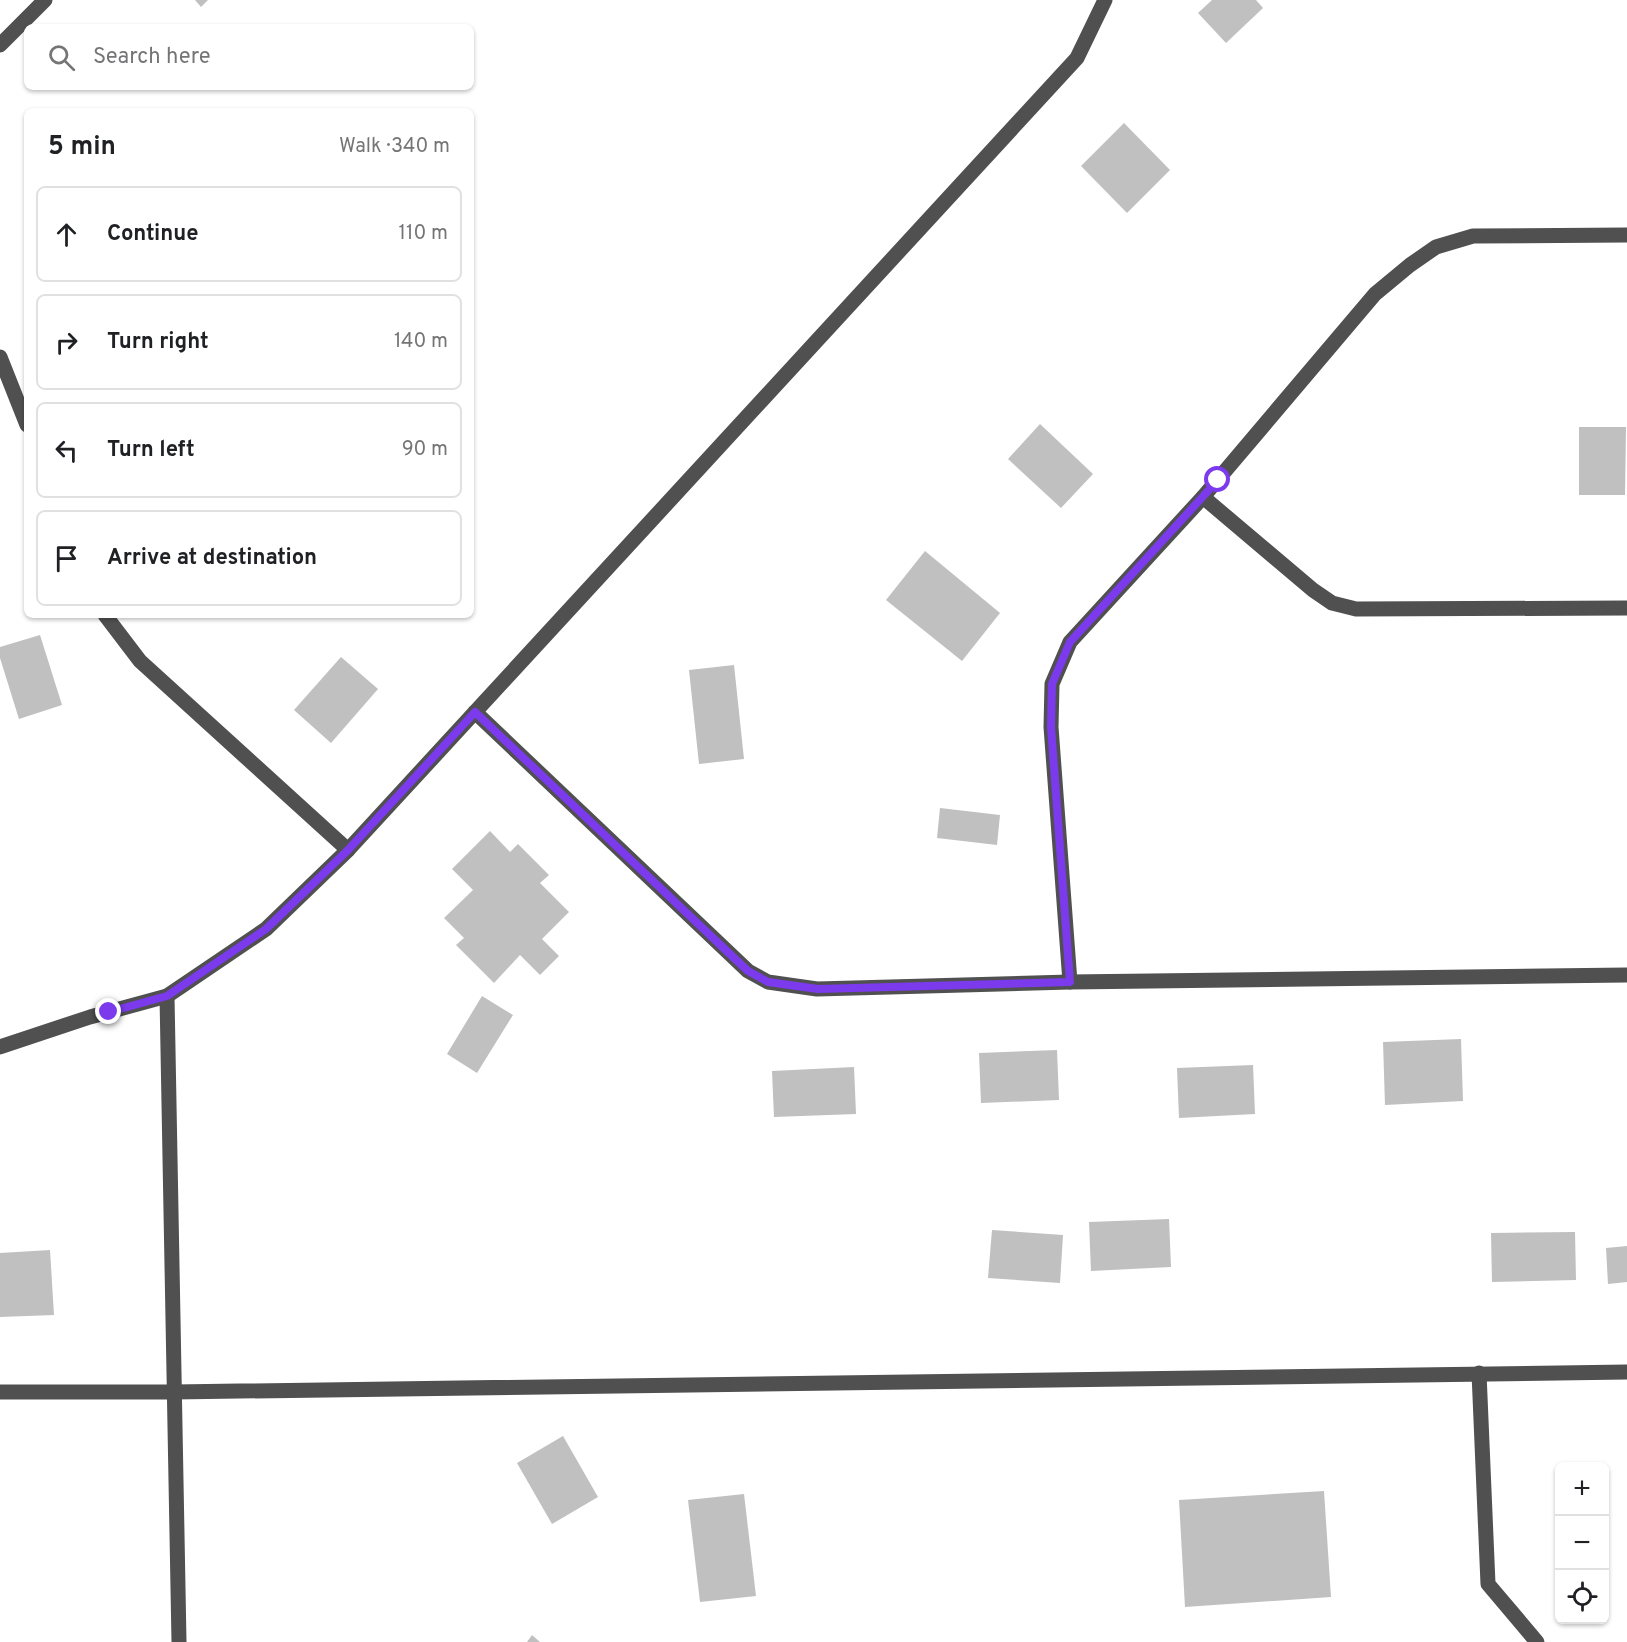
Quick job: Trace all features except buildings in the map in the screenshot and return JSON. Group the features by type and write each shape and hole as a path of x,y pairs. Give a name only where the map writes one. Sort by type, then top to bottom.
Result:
{"street":[{"path":"0,45 45,0"},
{"path":"0,1047 90,1017 167,996 266,929 348,850 1077,58 1105,0"},
{"path":"1070,982 1051,727 1052,684 1070,642 1203,497 1375,294 1410,265 1436,247 1473,236 1627,235"},
{"path":"0,357 24,417"},
{"path":"1203,497 1313,590 1332,603 1356,609 1377,610 1627,608"},
{"path":"107,618 140,661 348,850"},
{"path":"475,712 748,971 768,982 818,989 1070,982 1627,975"},
{"path":"167,996 179,1642"},
{"path":"0,1392 174,1392 1627,1372"},
{"path":"1479,1373 1488,1584 1537,1642"}],"route":[{"path":"109,1012 167,996 266,929 348,850 475,712 748,971 768,982 818,989 1070,982 1051,727 1052,684 1070,642 1218,480"}]}
